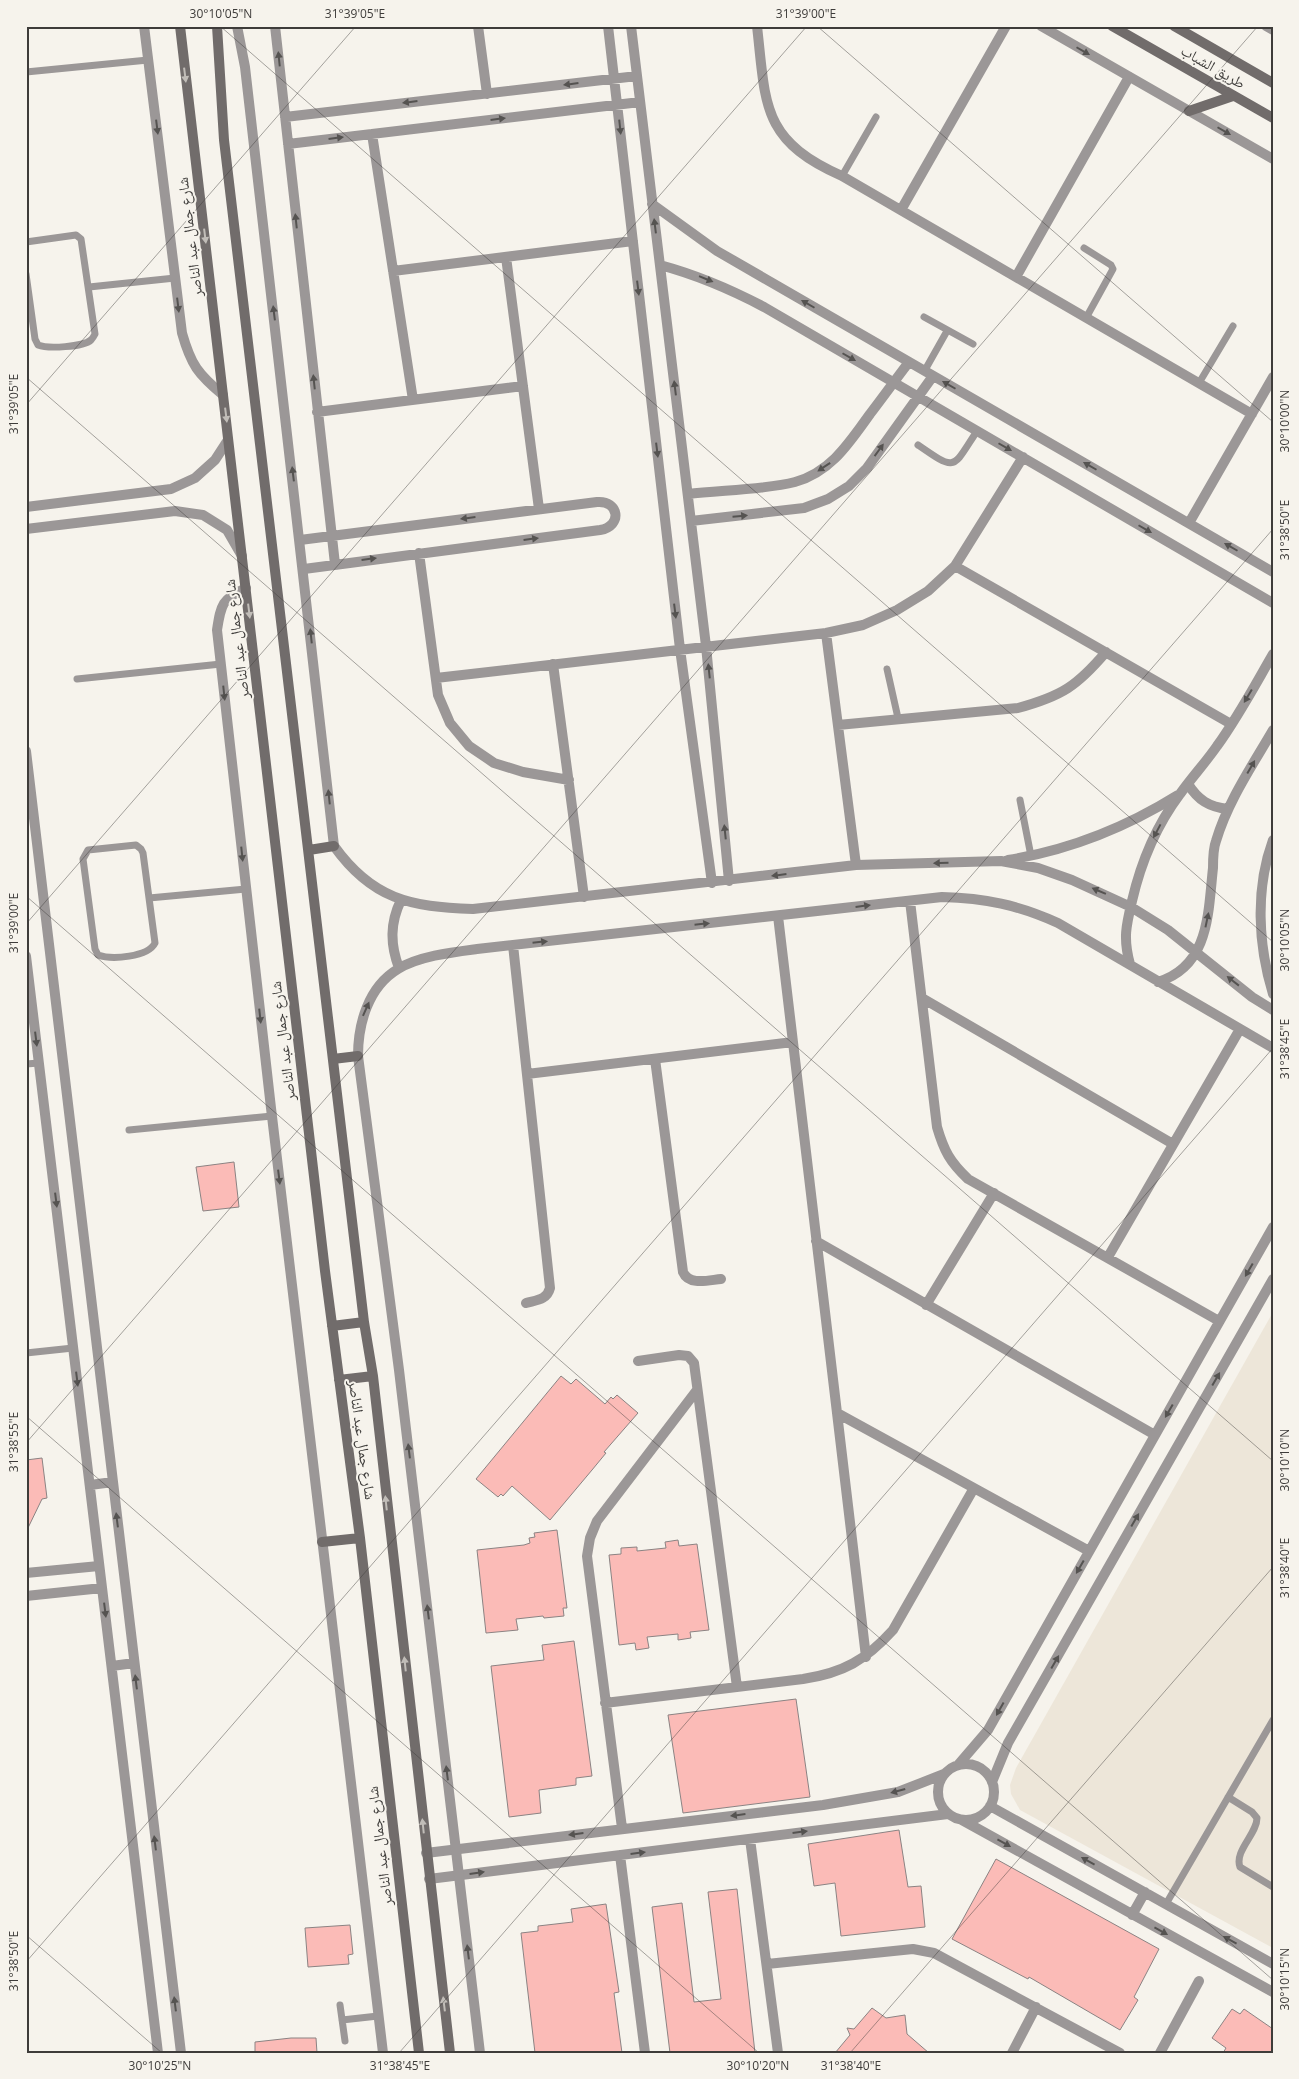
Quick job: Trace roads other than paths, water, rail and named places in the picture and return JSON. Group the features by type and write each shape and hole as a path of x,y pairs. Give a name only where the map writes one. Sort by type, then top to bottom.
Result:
{"main road":[{"name":"شارع جمال عبد الناصر","path":"180,26 332,1326 360,1538 419,2053"},
{"name":"شارع جمال عبد الناصر","path":"217,26 224,140 364,1322 373,1376 450,2053"},
{"name":"طريق الشباب","path":"1112,26 1273,118"},
{"name":"طريق الشباب","path":"1174,26 1273,83"},
{"path":"1189,111 1233,96"},
{"path":"309,850 334,846"},
{"path":"334,1059 358,1056"},
{"path":"332,1326 364,1322"},
{"path":"339,1380 373,1376"},
{"path":"322,1542 360,1538"}],"street":[{"path":"144,26 182,334 188,356 201,376 223,394"},
{"path":"237,26 247,77 334,846 347,864 363,879 381,891 401,900 441,907 473,909 856,865 1001,861 1063,849 1101,836 1153,811 1180,793"},
{"path":"275,26 335,564"},
{"path":"478,26 487,94"},
{"path":"608,26 680,649 712,883"},
{"path":"630,26 706,646 729,881"},
{"path":"757,26 769,112 778,130 791,145 821,166 842,176 1252,414"},
{"path":"901,210 1006,26"},
{"path":"1041,26 1273,159"},
{"path":"1266,26 1273,30"},
{"path":"285,117 637,76"},
{"path":"1016,277 1129,77"},
{"path":"288,144 640,102"},
{"path":"372,134 413,400"},
{"path":"652,204 684,229 717,251 1273,572"},
{"path":"393,271 633,241"},
{"path":"506,257 539,509"},
{"path":"660,265 696,275 731,289 1273,603"},
{"path":"688,494 775,485 794,482 813,475 844,451 909,362"},
{"path":"691,521 804,508 828,500 849,486 867,468 918,397 929,373"},
{"path":"1189,523 1273,377"},
{"path":"317,412 523,386"},
{"path":"26,507 171,489 195,478 215,460 228,440"},
{"path":"436,678 826,633 863,625 897,610 928,590 955,566 1023,458"},
{"path":"300,540 604,501 615,510 616,517 613,524 607,528 304,569"},
{"path":"26,529 175,511 203,515 227,530 242,557"},
{"path":"420,553 438,695 450,722 469,746 494,763 523,772 568,780"},
{"path":"955,566 1232,724"},
{"path":"246,588 228,596 220,612 217,630 272,1116 383,2053"},
{"path":"826,633 856,865"},
{"path":"838,725 1018,708 1042,701 1065,691 1085,676 1106,652"},
{"path":"1130,964 1126,950 1125,935 1136,882 1151,843 1166,814 1180,793 1232,724 1273,654"},
{"path":"553,664 584,897"},
{"path":"1158,982 1170,978 1181,971 1197,951 1205,929 1210,906 1215,843 1228,809 1273,730"},
{"path":"26,751 28,784 181,2053"},
{"path":"1188,784 1204,802 1215,808 1228,809"},
{"path":"1273,840 1262,890 1261,932 1266,974 1273,994"},
{"path":"1001,861 1038,868 1072,880 1130,907 1168,930 1197,951 1252,997 1273,1010"},
{"path":"480,2053 399,1370 358,1056 358,1036 361,1023 371,998 383,982 399,968 450,953 942,897 972,898 1002,903 1058,922 1273,1048"},
{"path":"399,968 391,941 395,913 401,900"},
{"path":"910,901 938,1127 943,1147 953,1165 968,1179 1220,1321"},
{"path":"778,916 866,1656"},
{"path":"513,945 550,1288 549,1293 543,1299 526,1303"},
{"path":"26,956 158,2053"},
{"path":"922,998 1173,1144"},
{"path":"1108,1258 1240,1029"},
{"path":"527,1074 793,1042"},
{"path":"654,1059 683,1272 687,1278 693,1281 721,1279"},
{"path":"926,1304 994,1193"},
{"path":"426,1853 823,1805 906,1789 944,1774 958,1765 988,1730 1273,1227"},
{"path":"816,1241 1155,1435"},
{"path":"992,1782 1008,1743 1271,1286"},
{"path":"638,1361 678,1354 688,1356 694,1364 737,1687"},
{"path":"622,1828 588,1574 587,1556 590,1538 608,1506 697,1390"},
{"path":"837,1413 1089,1551"},
{"path":"90,1485 113,1482"},
{"path":"605,1702 825,1675 846,1668 866,1656 893,1630 974,1488"},
{"path":"26,1573 100,1566"},
{"path":"26,1596 102,1588"},
{"path":"112,1666 134,1663"},
{"path":"958,1765 974,1765 988,1775 994,1790 990,1806 978,1817 962,1820"},
{"path":"944,1774 938,1790 942,1807 948,1814 1273,1992"},
{"path":"990,1806 1273,1964"},
{"path":"429,1879 948,1814"},
{"path":"750,1839 778,2053"},
{"path":"620,1855 645,2053"},
{"path":"1132,1915 1145,1892"},
{"path":"767,1964 913,1949 934,1953 954,1962 1120,2053"},
{"path":"1160,2053 1199,1981"},
{"path":"1012,2053 1036,2007"}],"lane":[{"path":"26,72 148,60"},
{"path":"842,176 876,117"},
{"path":"26,242 76,235 81,239 95,334 92,340 84,344 45,348 38,345 35,339 26,274"},
{"path":"1084,248 1111,265 1113,270 1086,318"},
{"path":"89,287 175,278"},
{"path":"924,317 973,344"},
{"path":"1199,383 1233,326"},
{"path":"929,373 948,331"},
{"path":"918,445 945,464 952,464 958,460 976,431"},
{"path":"77,679 221,664"},
{"path":"886,669 898,718"},
{"path":"1020,800 1031,856"},
{"path":"136,845 141,849 149,898 155,944 152,950 144,954 105,958 98,955 95,949 83,859 85,854 88,850 136,845"},
{"path":"149,898 246,889"},
{"path":"26,1064 39,1063"},
{"path":"129,1130 272,1116"},
{"path":"26,1353 73,1348"},
{"path":"1166,1904 1272,1725"},
{"path":"1228,1797 1252,1812 1257,1818 1239,1859 1239,1865 1242,1869 1273,1887"},
{"path":"340,2005 345,2041"},
{"path":"342,2020 378,2016"}]}
